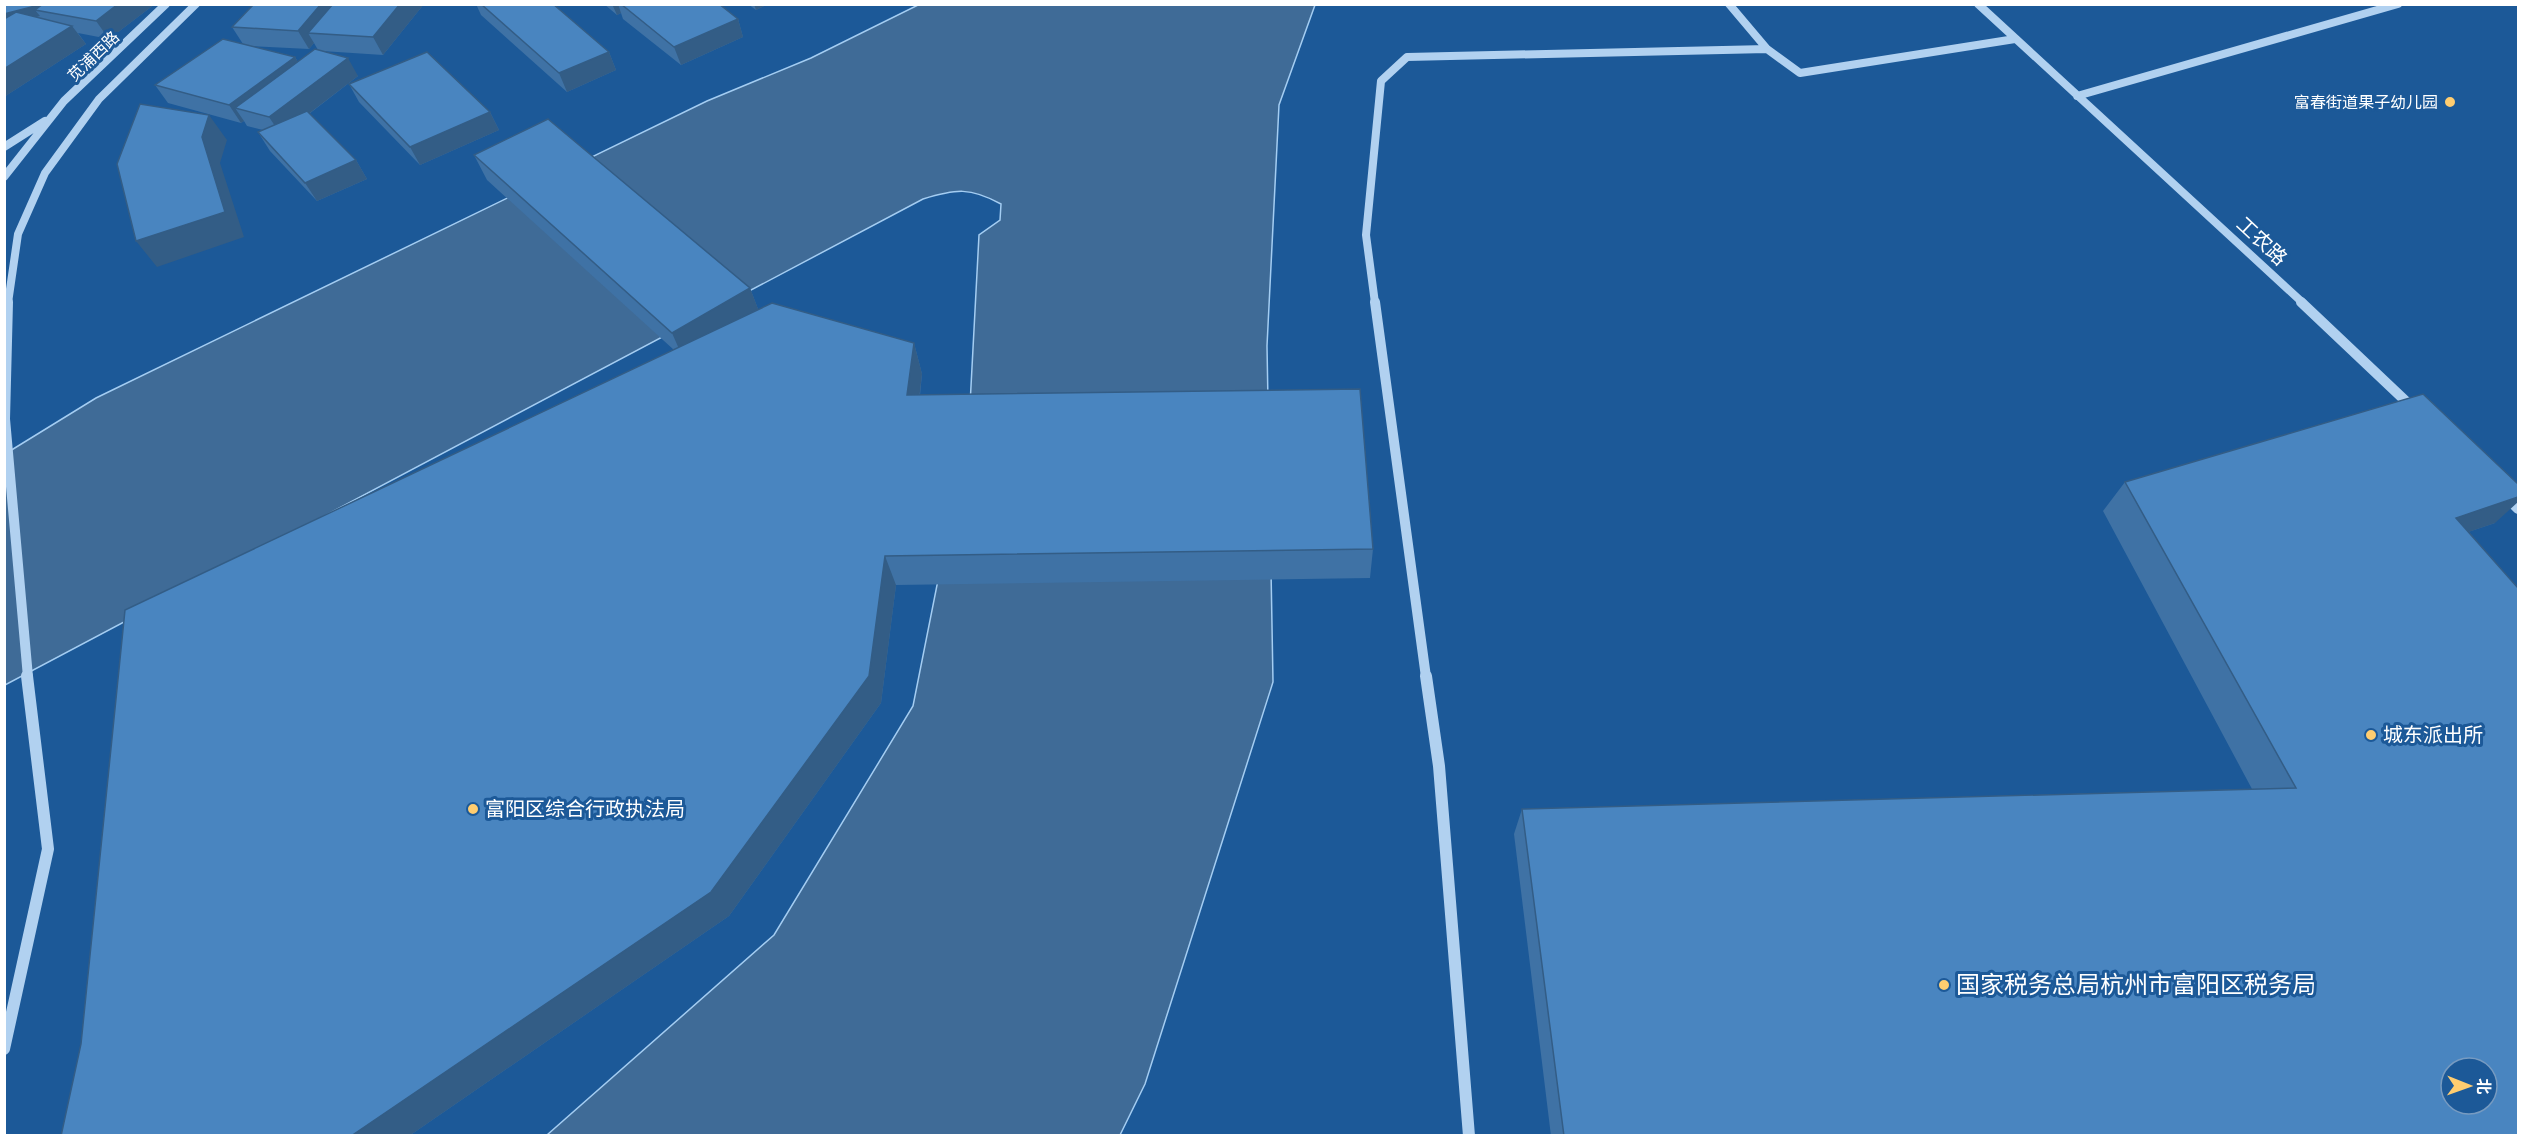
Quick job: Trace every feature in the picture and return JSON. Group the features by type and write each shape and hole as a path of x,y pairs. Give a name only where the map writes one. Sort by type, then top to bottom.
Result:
{"street":[{"name":"苋浦西路","path":"4,177 64,101 166,4"},
{"name":"苋浦西路","path":"4,1049 48,849 28,683 5,419 6,314 18,234 45,173 99,99 196,4"},
{"path":"1729,4 1767,49 1800,73 2015,39"},
{"name":"工农路","path":"1978,4 2307,307 2417,412"},
{"path":"2077,96 2398,4"},
{"path":"1469,1136 1439,766 1366,235 1381,81 1407,57 1767,49"},
{"path":"4,147 53,115"},
{"path":"2502,493 2518,509"}],"water":[{"path":"918,5 1315,5 1279,105 1267,346 1273,682 1145,1084 1120,1135 547,1135 774,935 913,706 969,424 979,235 1000,220 1001,204 990,198 963,191 923,199 5,685 5,454 96,398 707,101 811,58"}],"building":[{"path":"4,4 43,4 4,14"},
{"path":"43,4 118,4 96,21 35,10"},
{"path":"254,4 321,4 298,31 232,27"},
{"path":"333,4 400,4 373,37 308,33"},
{"path":"481,4 553,4 609,52 559,73"},
{"path":"621,4 719,4 738,19 674,47"},
{"path":"16,12 72,26 4,69 4,19"},
{"path":"223,39 295,57 229,105 155,85"},
{"path":"315,49 348,58 269,117 235,108"},
{"path":"427,52 490,112 410,147 349,84"},
{"path":"140,104 209,115 202,137 225,212 136,241 117,164"},
{"path":"307,111 356,160 305,183 258,132"},
{"path":"548,119 750,288 672,333 474,155"},
{"name":"富阳区综合行政执法局","path":"772,303 914,343 907,395 1360,389 1373,549 885,556 869,676 711,892 351,1136 61,1136 81,1044 125,610"},
{"path":"2423,394 2518,484 2518,497 2456,518 2518,588 2518,1136 1564,1136 1522,809 2296,788 2125,482"}],"place":[{"name":"富春街道果子幼儿园","path":"2450,102"},
{"name":"城东派出所","path":"2371,735"},
{"name":"富阳区综合行政执法局","path":"473,809"},
{"name":"国家税务总局杭州市富阳区税务局","path":"1944,985"}]}
